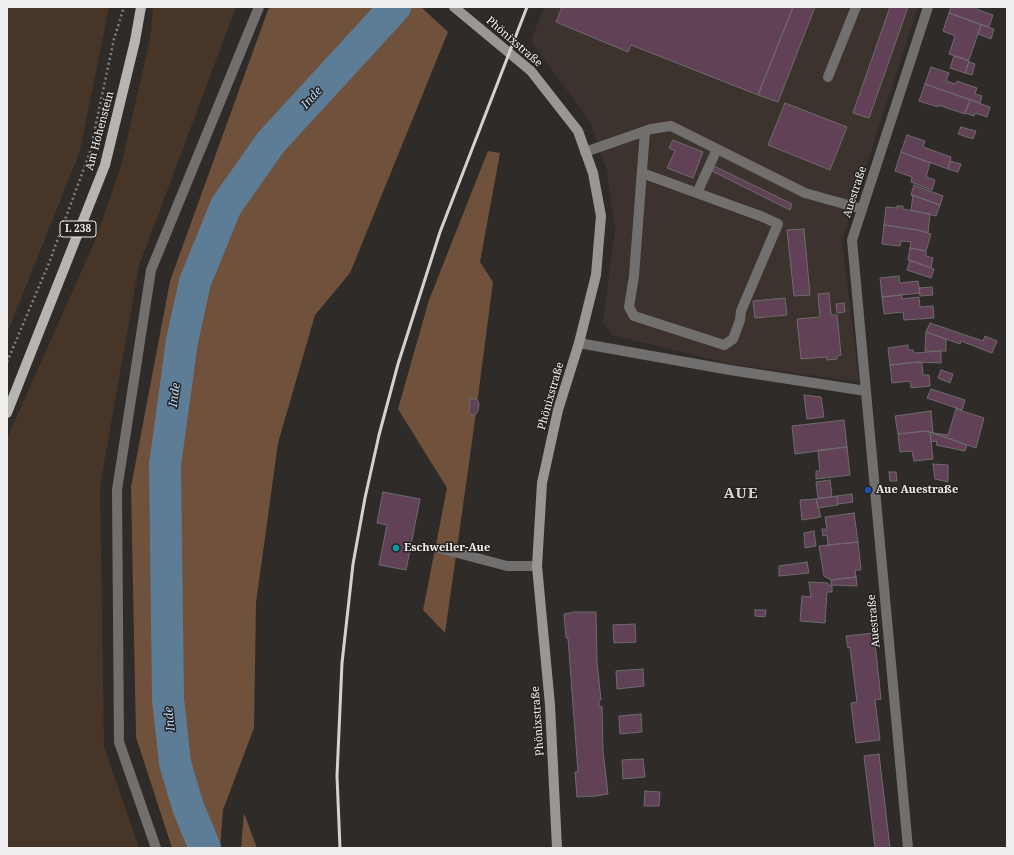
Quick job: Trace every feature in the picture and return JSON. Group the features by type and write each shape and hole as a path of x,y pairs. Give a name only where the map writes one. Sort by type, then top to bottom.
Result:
{"main road":[{"name":"Am Hohenstein","path":"7,413 105,165 135,41 141,7"},
{"name":"Phönixstraße","path":"457,8 531,71 578,131 593,173 601,216 596,275 579,344 558,410 542,483 537,566 550,705 557,848"}],"street":[{"path":"156,848 119,742 117,490 150,270 259,7"},
{"path":"828,76 856,7"},
{"name":"Auestraße","path":"908,848 874,494 852,240 928,7"},
{"path":"585,152 645,131 671,126 806,193 862,209"},
{"path":"642,173 763,217 778,224 741,311 740,320 733,339 724,345 634,316 628,307 634,276 645,131"},
{"path":"697,193 717,149"},
{"path":"579,344 730,370 866,391"},
{"path":"439,548 507,566 537,566"}],"path":[{"path":"7,362 49,263 90,152 114,39 124,7"}],"shaded area":[{"path":"7,7 109,7 80,151 7,334"},
{"path":"153,7 236,7 139,266 100,486 104,746 139,848 7,848 7,438 95,241 121,166 150,39"},
{"path":"271,7 421,7 448,32 350,273 315,315 278,443 256,603 254,728 223,810 220,848 172,848 136,737 131,487 170,281 268,10"},
{"path":"544,7 918,7 842,240 859,382 731,364 612,335 603,322 615,230 607,172 591,123 531,41"},
{"path":"488,151 500,153 480,262 493,282 445,633 423,610 447,488 398,409 429,300"},
{"path":"244,813 257,848 241,848"}],"building":[{"path":"562,7 793,7 758,95 631,45 628,52 556,22"},
{"path":"793,7 815,7 778,102 758,95"},
{"path":"890,7 908,7 869,118 853,113"},
{"path":"951,7 976,7 976,9 993,15 989,27 949,13"},
{"path":"949,13 981,25 969,60 949,54 955,36 943,31"},
{"path":"981,25 994,29 991,39 978,34"},
{"path":"954,56 969,61 965,73 950,68"},
{"path":"969,62 975,64 972,75 965,73"},
{"path":"931,67 949,73 946,81 956,84 957,81 977,88 975,94 982,96 980,103 925,84"},
{"path":"925,84 970,100 965,114 938,105 938,107 919,101"},
{"path":"970,100 990,107 987,117 975,113 974,116 965,113"},
{"path":"785,103 847,127 830,170 768,145"},
{"path":"961,127 976,131 973,139 958,134"},
{"path":"907,135 925,141 923,147 951,157 948,169 901,152"},
{"path":"673,140 703,152 693,178 667,168 675,151 669,148"},
{"path":"901,152 930,163 926,177 935,180 932,190 911,182 912,177 895,171"},
{"path":"950,161 961,164 958,172 948,169"},
{"path":"714,166 792,204 790,210 712,171"},
{"path":"914,185 943,196 940,205 911,195"},
{"path":"913,195 940,205 936,216 911,210"},
{"path":"897,206 903,206 903,209 930,214 928,233 884,225 886,207 897,208"},
{"path":"884,225 918,230 931,234 926,251 910,248 911,242 901,241 900,246 882,244"},
{"path":"804,229 810,295 794,296 787,230"},
{"path":"910,248 926,251 926,256 933,258 931,268 908,260"},
{"path":"910,260 934,269 931,278 907,270"},
{"path":"899,276 900,283 918,281 920,293 882,297 880,278"},
{"path":"932,287 933,295 920,296 919,288"},
{"path":"829,293 831,315 837,315 841,355 837,356 837,359 827,360 827,357 801,359 797,319 820,317 818,294"},
{"path":"902,295 902,299 919,297 920,307 933,306 934,318 904,320 903,312 884,314 882,297"},
{"path":"785,298 787,315 755,318 753,301"},
{"path":"844,303 845,312 837,313 836,304"},
{"path":"930,323 983,341 985,336 997,341 992,353 961,341 960,344 926,332"},
{"path":"926,332 946,339 946,351 925,351"},
{"path":"908,345 908,350 913,350 914,353 941,351 941,363 918,362 890,365 888,348"},
{"path":"918,362 922,363 923,375 929,375 930,386 911,388 910,381 892,383 890,365"},
{"path":"941,370 953,374 950,383 938,378"},
{"path":"931,389 965,400 962,410 927,398"},
{"path":"804,395 821,397 824,417 807,419"},
{"path":"470,399 476,399 479,403 478,411 475,415 469,414"},
{"path":"956,409 984,418 976,448 933,433 948,435"},
{"path":"931,411 933,433 926,431 898,434 895,416"},
{"path":"844,420 847,447 795,454 792,426"},
{"path":"926,431 930,432 933,459 914,461 912,451 900,452 898,434"},
{"path":"930,432 967,445 965,451 936,445 937,441 931,442"},
{"path":"847,447 850,475 816,479 816,471 820,471 818,450"},
{"path":"933,464 948,465 948,482 935,479"},
{"path":"889,472 896,472 897,481 890,481"},
{"path":"830,480 832,497 818,498 816,482"},
{"name":"Eschweiler-Aue","path":"383,492 420,499 406,570 379,565 387,525 377,523"},
{"path":"852,494 853,502 838,504 837,496"},
{"path":"837,496 838,505 818,508 816,499"},
{"path":"816,499 821,517 802,520 800,500"},
{"path":"854,513 858,542 828,545 827,535 823,536 822,529 827,529 825,517"},
{"path":"814,531 816,546 805,548 804,533"},
{"path":"858,542 861,570 855,570 856,577 831,580 824,576 819,546"},
{"path":"807,562 809,573 779,576 779,566"},
{"path":"856,577 857,586 831,585 831,580"},
{"path":"809,582 828,583 828,585 832,586 832,592 827,592 825,623 800,621 802,596 811,597"},
{"path":"755,610 766,610 765,617 755,616"},
{"path":"575,612 596,612 597,661 601,700 599,700 599,707 602,706 603,751 608,794 596,796 577,797 575,772 578,772 568,638 566,638 564,614"},
{"path":"635,624 636,642 614,643 613,625"},
{"path":"874,633 881,699 875,700 880,740 856,743 851,703 857,702 850,647 848,648 846,636"},
{"path":"643,669 644,686 617,689 616,671"},
{"path":"641,714 642,732 620,734 619,716"},
{"path":"879,754 890,848 875,848 864,756"},
{"path":"643,759 645,777 623,779 622,760"},
{"path":"645,791 660,792 659,806 644,806"}],"waterway":[{"name":"Inde","path":"205,848 188,807 175,763 168,699 165,465 182,341 195,282 226,206 271,142 395,7"}],"railway":[{"path":"340,848 337,776 342,663 353,564 365,498 379,435 398,364 440,232 527,7"}],"place":[{"name":"Aue Auestraße","path":"868,490"},
{"name":"Eschweiler-Aue","path":"396,548"}],"district":[{"name":"AUE","path":"741,494"}]}
